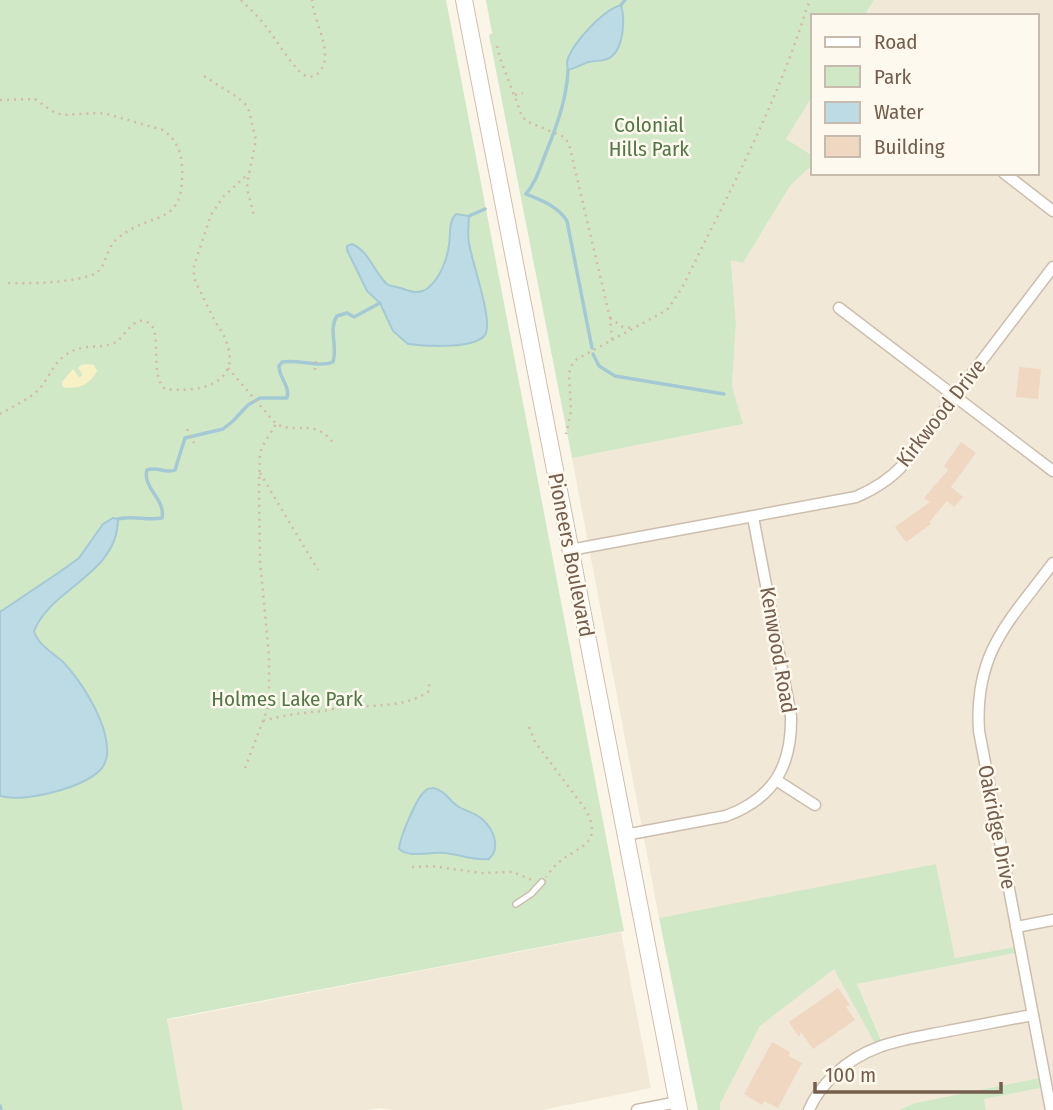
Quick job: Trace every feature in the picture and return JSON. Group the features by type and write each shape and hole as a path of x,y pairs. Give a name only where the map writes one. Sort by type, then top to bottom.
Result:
{"main road":[{"name":"Pioneers Boulevard","path":"464,0 679,1106"}],"street":[{"path":"1007,175 1053,211"},
{"name":"Kirkwood Drive","path":"570,550 856,497 873,490 901,467 1053,267"},
{"path":"839,308 1053,471"},
{"name":"Kenwood Road","path":"753,517 791,716 789,750 776,780"},
{"name":"Oakridge Drive","path":"1051,1110 979,731 979,692 984,669 1002,630 1053,563"},
{"path":"625,835 740,811 756,801 776,780 815,806"},
{"path":"1016,927 1053,920"},
{"path":"808,1110 838,1071 871,1049 1032,1015"},
{"path":"638,1110 679,1106"}],"lane":[{"path":"516,904 542,882"}],"path":[{"path":"242,0 266,26 300,71 314,76 324,66 325,55 312,0"},
{"path":"566,434 572,411 569,373 572,365 577,359 667,310 682,288 767,113 811,0"},
{"path":"497,46 499,58 522,116 526,121 560,135 569,144 610,318 612,340"},
{"path":"204,76 237,97 250,111 256,140 248,192 254,216"},
{"path":"515,95 523,93"},
{"path":"0,100 35,99 62,115 107,114 163,130 177,143 182,164 180,194 175,207 118,238 110,246 101,269 80,277 33,284 6,283"},
{"path":"0,414 41,387 63,356 81,347 120,340 136,322 148,322 153,327 158,380 165,389 206,387 223,376 228,368 228,344 193,272 216,205 249,173"},
{"path":"610,318 624,327 635,329"},
{"path":"315,370 316,356"},
{"path":"228,368 276,424 287,428 315,429 328,436 334,444"},
{"path":"245,768 269,705 268,632 260,561 260,473 262,447 276,424"},
{"path":"187,429 194,443"},
{"path":"260,473 318,570"},
{"path":"263,721 343,707 367,707 411,701 428,692 430,687 426,680"},
{"path":"412,867 432,866 481,873 513,872 542,882 557,863 588,842 592,837 592,821 539,747 529,727"}],"shaded area":[{"path":"874,0 1053,0 1053,1110 986,1110 984,1099 1046,1087 1044,1077 915,1103 899,1110 720,1110 720,1104 760,1026 834,968 883,1044 857,984 1020,952 1019,946 955,958 936,865 659,918 572,458 743,424 732,386 736,324 731,259 743,263 790,186 811,166 811,175 1039,175 1039,14 865,14"},
{"path":"811,98 811,155 785,139"},
{"path":"621,932 651,1088 543,1110 183,1110 167,1020"}],"green space":[{"name":"Holmes Lake Park","path":"0,0 446,0 624,931 167,1019 183,1110 0,1110"},
{"name":"Colonial Hills Park","path":"486,0 874,0 865,14 811,14 811,98 786,139 811,155 811,166 790,186 743,263 731,260 736,324 732,386 743,424 572,458 489,35 492,33"},
{"path":"936,864 955,958 1019,946 1021,952 857,984 883,1045 877,1047 834,969 760,1026 720,1104 720,1110 698,1110 659,918"},
{"path":"1044,1077 1046,1087 984,1099 986,1110 899,1110 915,1103"}],"sand":[{"path":"86,364 94,365 97,371 91,380 79,387 63,387 62,382 73,369 79,377 82,376 78,368"}],"water":[{"path":"621,5 622,32 615,53 606,60 589,62 568,70 568,58 583,35 598,19"},
{"path":"456,214 469,216 468,240 484,303 486,333 473,342 462,344 408,344 393,331 380,303 367,291 347,246 352,244 358,247 389,285 420,292 432,284 442,268 448,251 451,224"},
{"path":"113,518 118,519 115,538 107,554 54,603 42,616 34,631 42,644 63,662 85,690 102,725 107,753 105,763 94,775 82,782 54,792 11,798 0,796 0,612 79,558 103,524"},
{"path":"433,788 487,824 495,839 495,850 489,859 444,853 409,854 399,849 416,804 426,790"}],"building":[{"path":"1019,367 1041,369 1038,399 1016,397"},
{"path":"961,442 976,453 951,487 963,497 954,507 947,501 929,522 931,524 906,542 895,527 930,502 924,498 948,470 944,466"},
{"path":"838,988 850,1005 846,1007 855,1020 813,1049 801,1032 799,1037 789,1022"},
{"path":"772,1042 790,1052 789,1056 802,1063 778,1108 764,1101 762,1105 744,1094"}],"waterway":[{"path":"621,5 625,0"},
{"path":"568,70 566,92 557,124 537,175 526,194 554,207 567,221 592,348"},
{"path":"469,216 485,209"},
{"path":"118,519 162,518 161,505 148,482 147,470 175,470 185,438 223,429 248,405 260,398 287,398 287,389 279,370 282,362 333,362 333,327 337,316 347,313 354,317 380,303"},
{"path":"593,354 599,366 615,376 724,394"},
{"path":"0,1106 1,1110"}]}
